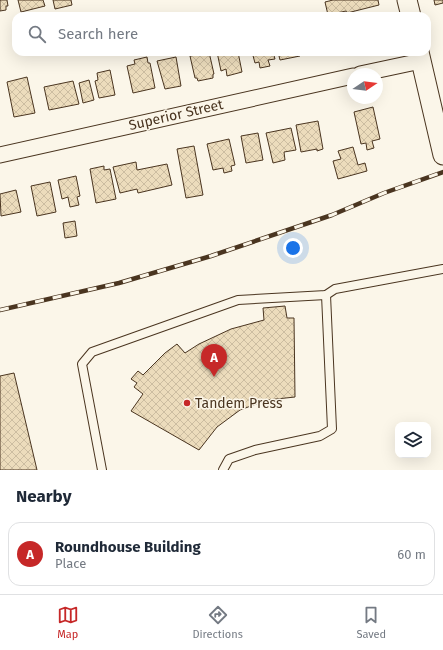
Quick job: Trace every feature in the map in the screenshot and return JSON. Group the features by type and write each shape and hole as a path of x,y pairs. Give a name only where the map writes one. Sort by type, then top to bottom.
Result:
{"street":[{"path":"407,0 410,12"},
{"path":"381,68 420,57 443,155"},
{"name":"Superior Street","path":"0,155 347,77"}],"lane":[{"path":"102,470 82,364 92,352 238,300 326,295 335,289 443,269"},
{"path":"223,470 229,459 255,450 320,436 332,429 326,295"}],"building":[{"path":"0,0 7,0 8,6 6,6 6,10 0,11"},
{"path":"18,0 43,0 45,6 21,12"},
{"path":"53,0 71,0 72,5 55,9"},
{"path":"333,0 378,0 379,5 351,12 327,12 325,2"},
{"path":"434,0 443,0 443,3 435,5"},
{"path":"190,56 210,56 214,74 213,78 198,81 197,78 195,78"},
{"path":"218,56 239,56 242,72 227,76 226,69 221,71"},
{"path":"253,56 274,56 275,59 268,60 270,66 260,68 259,62 255,63"},
{"path":"279,56 300,56 280,60"},
{"path":"147,57 148,63 150,63 155,88 133,93 127,66 135,64 134,60"},
{"path":"176,57 181,86 165,89 157,61"},
{"path":"110,70 115,95 99,98 95,81 98,80 97,73"},
{"path":"27,77 35,113 14,117 7,82"},
{"path":"89,80 94,100 83,103 79,83"},
{"path":"73,81 79,104 49,110 44,87"},
{"path":"373,107 380,139 372,141 374,148 367,150 366,143 361,144 354,112"},
{"path":"318,121 323,149 301,152 296,125"},
{"path":"291,128 296,150 284,152 285,160 273,163 266,133"},
{"path":"258,133 263,160 246,163 241,136"},
{"path":"229,139 235,165 231,166 232,171 224,173 223,168 213,170 207,144"},
{"path":"194,146 203,195 186,198 177,149"},
{"path":"353,147 358,165 365,163 367,171 338,179 333,161 341,159 338,151"},
{"path":"136,162 137,170 167,164 172,185 138,193 137,189 120,193 113,167"},
{"path":"104,166 104,170 110,169 116,199 96,203 90,169"},
{"path":"76,176 80,196 77,197 79,205 70,207 68,197 62,199 58,180"},
{"path":"50,182 56,212 37,216 31,186"},
{"path":"16,190 21,212 1,216 0,194"},
{"path":"75,221 77,236 65,238 63,223"},
{"path":"285,306 287,318 294,318 295,397 267,400 240,410 217,427 199,450 131,411 143,394 134,387 137,383 131,379 138,371 143,375 165,353 177,344 185,353 199,344 231,329 264,320 263,308"},
{"path":"14,373 37,470 0,470 0,376"}],"railway":[{"path":"0,310 119,283 211,256 332,215 384,193 443,172"}],"place":[{"name":"Roundhouse Building","path":"214,377"},
{"name":"Tandem Press","path":"187,403"}]}
